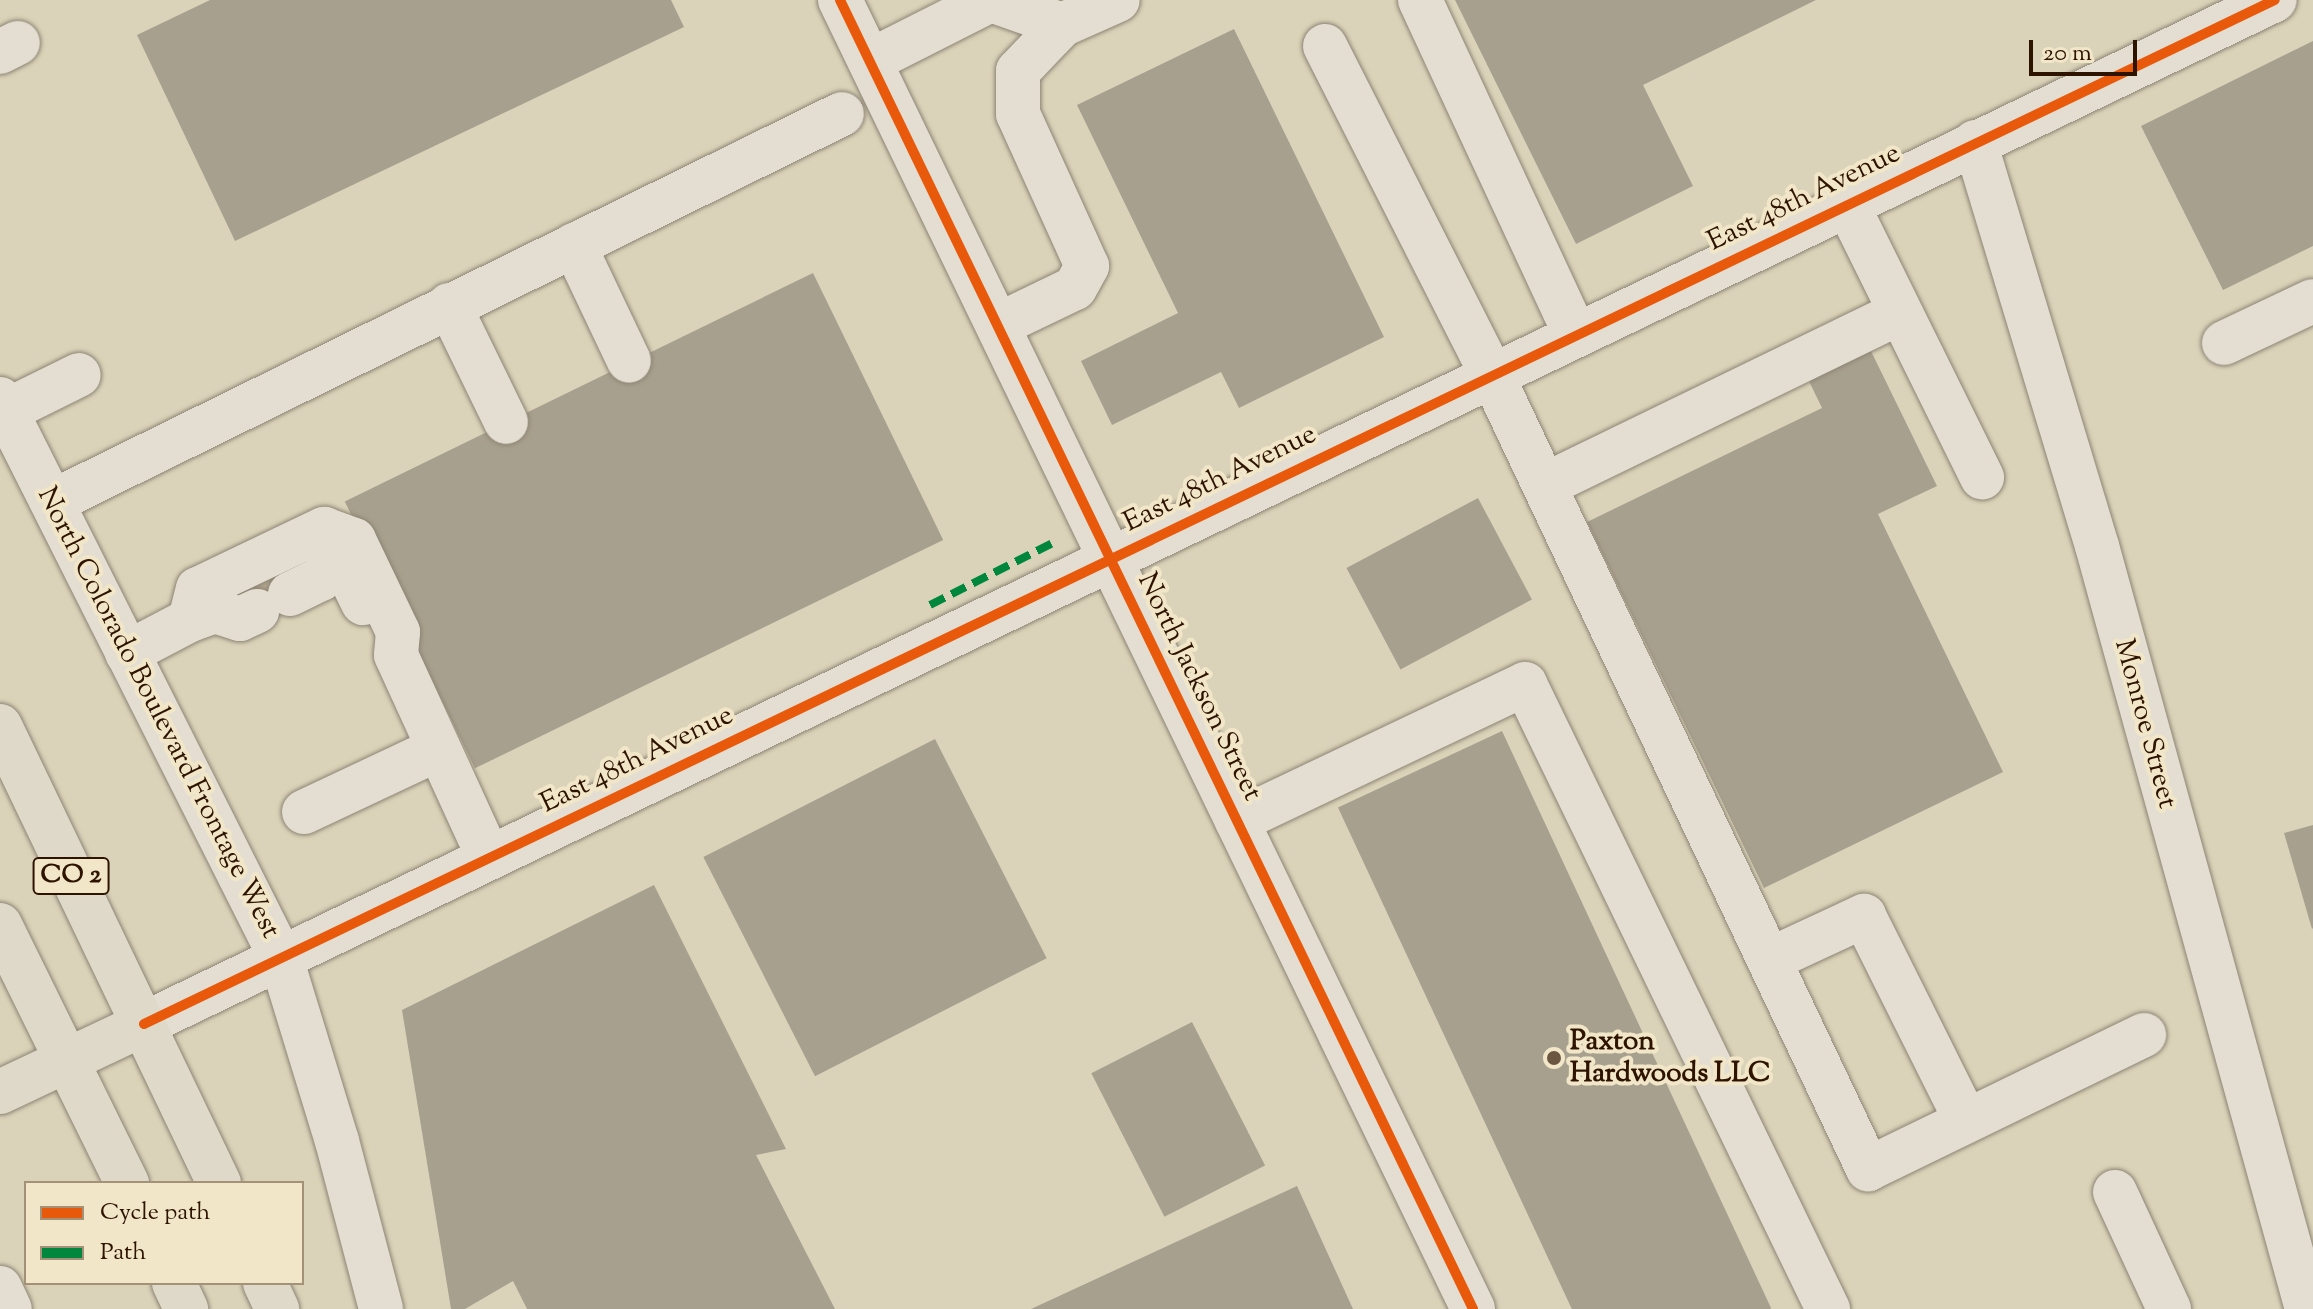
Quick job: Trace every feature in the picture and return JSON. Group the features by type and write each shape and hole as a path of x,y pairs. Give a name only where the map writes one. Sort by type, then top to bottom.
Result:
{"main road":[{"name":"CO 2","path":"0,726 218,1181"},
{"name":"CO 2","path":"0,925 126,1181"},
{"name":"East 48th Avenue","path":"0,1092 144,1024"},
{"path":"175,1285 186,1309"},
{"path":"266,1285 277,1309"}],"street":[{"name":"North Jackson Street","path":"840,0 1473,1309"},
{"path":"870,61 991,0 1062,25"},
{"path":"998,325 1075,288 1087,266 1018,114 1018,71 1062,25 1118,0"},
{"path":"1420,0 1575,334"},
{"name":"East 48th Avenue","path":"144,1024 2275,0"},
{"path":"1325,46 1492,375 1868,1169 2144,1035"},
{"path":"52,502 842,114"},
{"name":"Monroe Street","path":"1975,142 2097,546 2307,1309"},
{"path":"1847,204 1982,477"},
{"path":"574,245 629,361"},
{"path":"2224,343 2313,301"},
{"path":"449,305 506,422"},
{"path":"1545,485 1900,313"},
{"path":"3,405 79,375"},
{"name":"North Colorado Boulevard Frontage West","path":"3,405 281,958 337,1141 381,1309"},
{"path":"246,600 198,589 324,529 354,540 398,632 396,655"},
{"path":"127,653 246,600 321,579 330,566 342,560 379,638 396,655 489,858"},
{"path":"1237,821 1525,684 1828,1309"},
{"path":"304,812 438,749"},
{"path":"1769,960 1864,916 1966,1121"},
{"path":"2115,1192 2169,1309"},
{"path":"0,1288 10,1309"}],"building":[{"path":"210,0 671,0 684,27 235,241 137,35"},
{"path":"1455,0 1816,0 1643,85 1693,186 1576,244"},
{"path":"1234,29 1384,337 1239,408 1221,372 1112,425 1081,361 1178,313 1077,105"},
{"path":"2313,41 2313,246 2223,290 2141,126"},
{"path":"813,273 943,540 475,768 345,501"},
{"path":"1868,345 1937,486 1878,514 2003,772 1764,888 1587,522 1822,408 1806,375"},
{"path":"1478,498 1532,600 1400,669 1346,568"},
{"name":"Paxton Hardwoods LLC","path":"1502,731 1771,1308 1572,1309 1338,807"},
{"path":"935,739 1047,958 815,1076 703,857"},
{"path":"2313,825 2313,928 2312,929 2284,833"},
{"path":"654,885 786,1149 756,1155 835,1309 527,1309 513,1281 465,1309 451,1309 402,1010"},
{"path":"1192,1022 1265,1165 1164,1217 1091,1073"},
{"path":"1297,1186 1353,1309 1031,1309"}],"tunnel":[{"path":"247,590 280,575"}],"marked path":[{"path":"930,605 1051,544"}],"cycle path":[{"path":"840,0 1473,1309"},
{"path":"144,1024 2275,0"}],"place":[{"name":"Paxton Hardwoods LLC","path":"1554,1058"}]}
